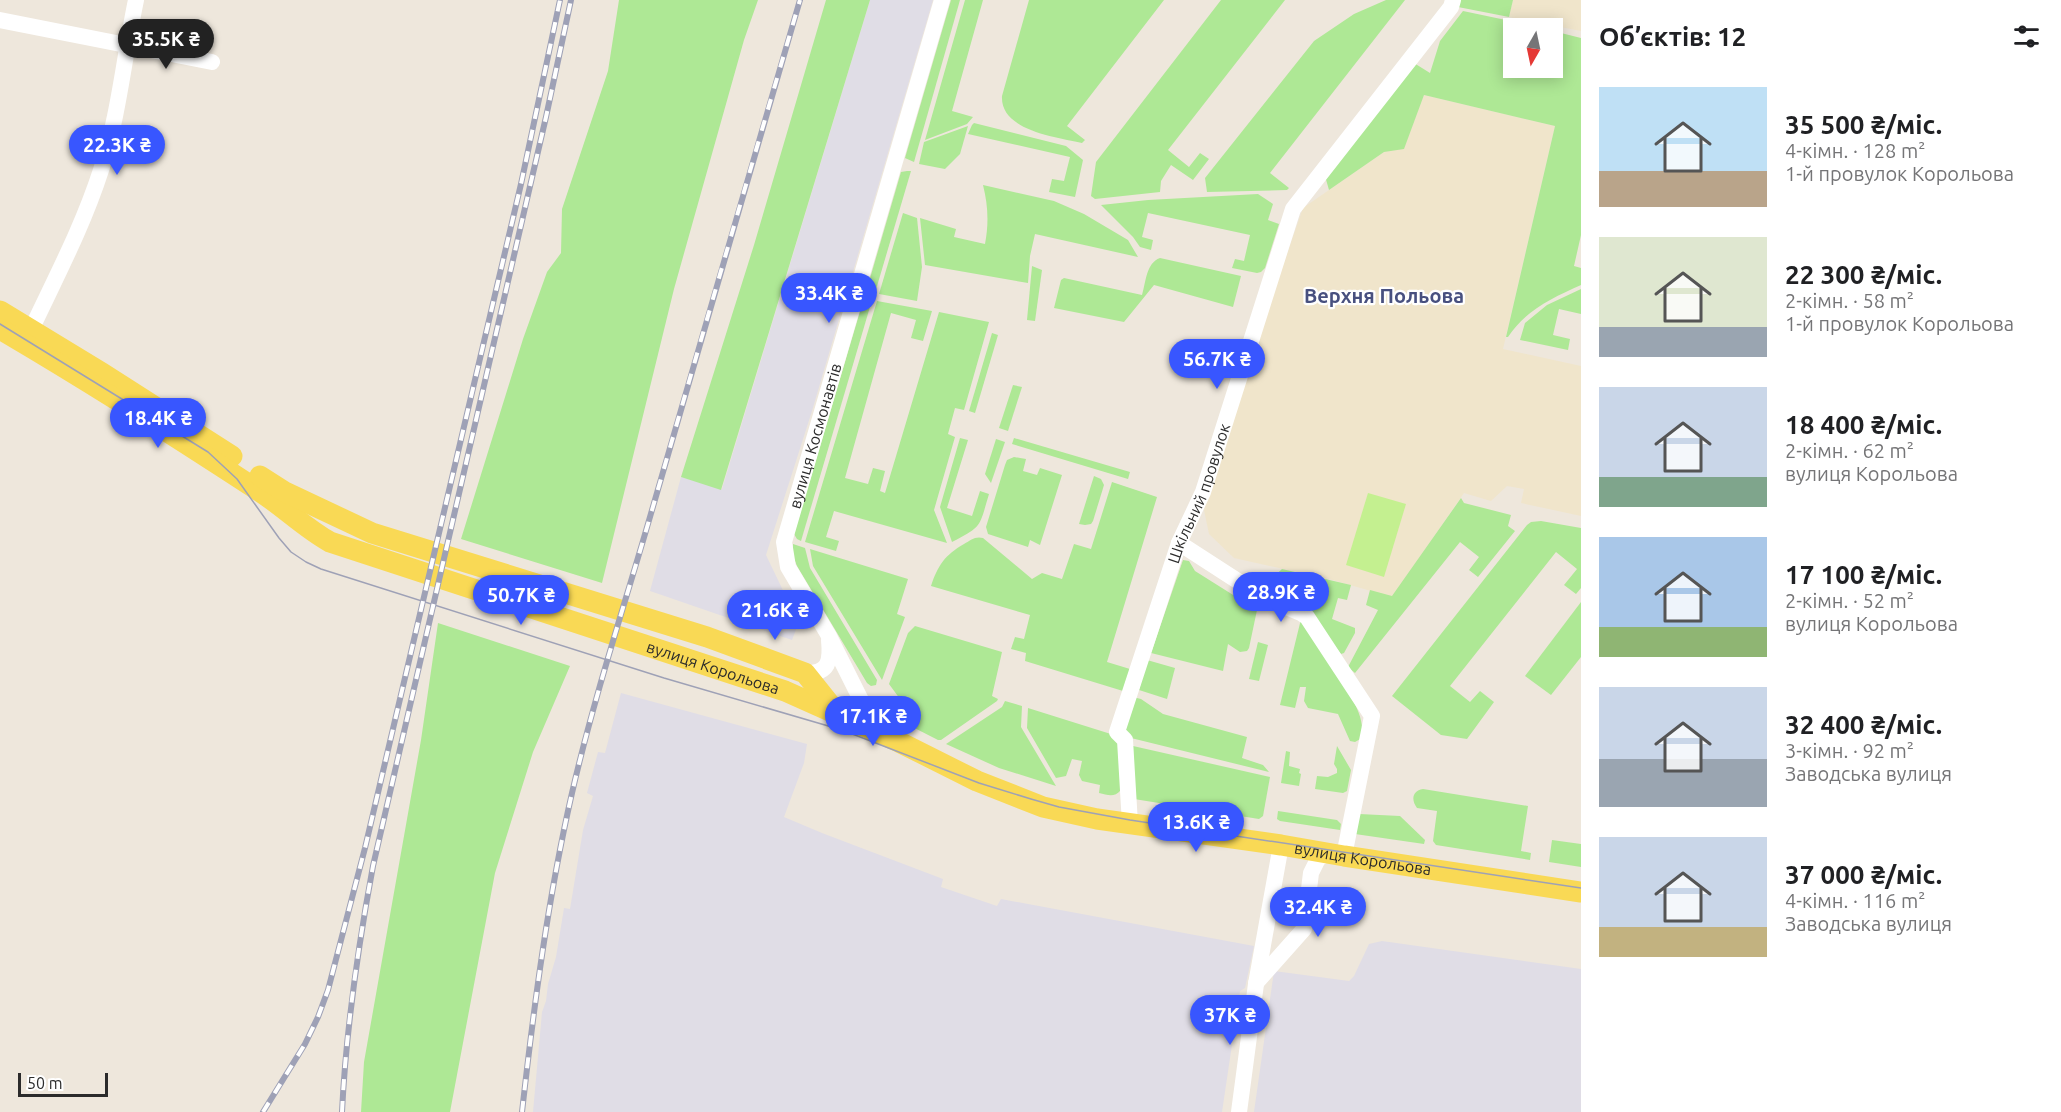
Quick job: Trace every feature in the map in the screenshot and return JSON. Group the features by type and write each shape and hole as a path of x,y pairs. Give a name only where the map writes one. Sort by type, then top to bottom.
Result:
{"main road":[{"name":"вулиця Корольова","path":"0,311 194,431 285,492 340,518 372,533 732,646 805,673 871,720 990,776 1130,817 1281,845 1581,879"},
{"name":"вулиця Корольова","path":"0,329 70,370 260,491 312,532 330,542 785,691 900,742 977,781 1043,807 1130,817 1339,850 1581,892"},
{"path":"785,691 805,673 839,716"},
{"path":"871,720 900,742"}],"street":[{"path":"32,330 79,228 101,170 118,105 135,0"},
{"name":"вулиця Космонавтів","path":"871,720 829,636 788,567 785,538 942,0"},
{"name":"Шкільний провулок","path":"1130,817 1125,740 1117,732 1179,543 1203,492 1293,209 1445,15 1453,0"},
{"path":"0,20 212,62"},
{"path":"1179,543 1264,598 1306,617 1372,716 1339,850 1318,859 1311,873 1304,929 1256,984"},
{"path":"805,673 814,674 828,663 829,636"},
{"path":"1239,1112 1256,984 1281,845"}],"shaded area":[{"path":"870,0 933,0 812,411 766,555 791,607 800,619 792,640 650,591 681,477 722,489"},
{"path":"1513,0 1581,0 1581,31 1563,28 1563,18 1509,17"},
{"path":"1424,95 1555,126 1503,349 1581,366 1581,516 1521,503 1524,489 1507,486 1491,501 1464,493 1392,597 1329,579 1234,558 1209,534 1204,510 1303,208 1384,152 1404,148"},
{"path":"621,693 807,744 804,763 784,817 943,879 941,887 997,906 1001,899 1254,946 1245,988 1240,991 1222,1112 533,1112 542,1012 556,957 564,908 570,909 583,830 593,796 587,793 598,752 605,753"},
{"path":"1382,941 1581,969 1581,1112 1254,1112 1274,971 1349,981 1354,976 1369,944"}],"green space":[{"path":"619,0 758,0 744,40 674,289 602,583 461,539 523,339 547,272 561,253 562,209 608,71"},
{"path":"826,0 870,0 721,490 681,477 754,245"},
{"path":"951,0 960,0 914,162 905,158"},
{"path":"965,0 983,0 952,111 973,117 967,124 925,140"},
{"path":"1029,0 1164,0 1067,126 1085,140 1082,143 1045,135 1020,125 1004,108 1002,96"},
{"path":"1221,0 1285,0 1168,150 1189,167 1200,153 1209,159 1193,180 1171,165 1161,181 1160,192 1095,199 1091,196 1096,162"},
{"path":"1386,0 1405,0 1270,173 1289,188 1287,190 1207,192 1205,178 1314,41 1354,14"},
{"path":"1459,0 1513,0 1509,17 1458,7"},
{"path":"1463,11 1503,19 1503,78 1563,78 1563,34 1581,38 1581,235 1574,266 1581,268 1581,285 1531,312 1508,337 1506,337 1555,126 1424,95 1404,149 1384,152 1329,190 1325,176 1414,63 1430,73 1440,41"},
{"path":"974,123 1066,146 1083,160 1075,197 1049,192 1052,179 1064,181 1070,157 968,134"},
{"path":"968,126 960,154 945,169 919,164 924,142"},
{"path":"911,171 875,293 866,292 901,172"},
{"path":"983,185 1054,201 1084,214 1128,240 1138,257 1035,234 1030,256 1028,283 925,265 920,218 956,229 954,237 985,244 987,214"},
{"path":"1258,194 1273,204 1268,220 1279,224 1265,268 1257,273 1232,268 1235,259 1244,261 1250,235 1148,213 1142,237 1153,240 1151,250 1140,247 1101,205 1148,200"},
{"path":"903,213 917,218 922,267 917,301 879,294"},
{"path":"1160,258 1241,276 1233,307 1154,285 1124,322 1054,308 1061,280 1064,278 1142,295 1149,268 1155,260"},
{"path":"1032,266 1042,270 1035,321 1027,320"},
{"path":"1581,289 1581,314 1559,309 1553,335 1570,339 1568,350 1520,340 1525,323 1547,305"},
{"path":"864,298 872,300 801,541 794,534"},
{"path":"877,301 932,311 923,341 911,338 916,320 891,313 845,478 868,484 873,468 885,471 880,491 885,493 939,312 989,322 964,410 955,408 948,434 955,437 934,510 947,543 834,511 826,537 839,541 836,551 805,542"},
{"path":"992,333 998,335 975,413 969,411"},
{"path":"1013,385 1022,387 1008,431 999,428"},
{"path":"960,438 968,440 947,508 972,516 980,491 989,494 981,519 975,528 952,542 940,507"},
{"path":"1014,438 1130,472 1128,479 1012,444"},
{"path":"996,439 1005,442 991,483 985,474"},
{"path":"1014,457 1026,459 1023,471 1037,475 1040,468 1062,475 1040,545 1030,540 1028,547 988,534 986,527 1005,465 1007,460"},
{"path":"1094,476 1101,479 1104,485 1093,521 1091,524 1079,524"},
{"path":"1112,482 1157,497 1107,662 1130,669 1123,691 1025,661 1026,653 1011,649 1015,637 1024,639 1030,615 931,586 936,572 947,557 957,548 978,538 983,538 1032,579 1042,573 1062,579 1074,544 1091,549"},
{"path":"1368,493 1406,504 1384,577 1346,565"},
{"path":"1461,498 1464,503 1511,515 1508,526 1515,531 1478,577 1469,570 1479,557 1460,542 1355,673 1348,667 1378,610 1366,605 1370,590 1392,596"},
{"path":"1541,521 1581,528 1581,588 1576,594 1564,585 1577,569 1556,552 1450,686 1470,702 1480,691 1494,702 1467,739 1441,735 1392,696 1527,525"},
{"path":"793,544 805,548 810,568 877,680 876,685 871,686 867,683 797,566 793,556"},
{"path":"810,549 908,579 897,614 905,617 882,680 813,566"},
{"path":"1183,560 1189,561 1195,571 1257,610 1249,648 1247,651 1240,652 1228,644 1223,671 1151,653"},
{"path":"1282,569 1351,585 1347,600 1338,598 1332,619 1355,628 1355,633 1344,653 1341,654 1313,618 1265,585"},
{"path":"1581,602 1581,657 1551,695 1525,676"},
{"path":"1302,615 1355,704 1362,725 1362,738 1355,742 1350,741 1338,714 1308,708 1304,701 1306,687 1300,687 1295,708 1280,705"},
{"path":"438,623 570,666 533,752 495,873 450,1112 361,1112 364,1062 421,740"},
{"path":"915,626 1002,652 992,696 998,699 997,701 941,740 887,714 885,710 886,704 896,709 900,699 889,684 908,633"},
{"path":"1258,642 1268,645 1259,681 1249,679"},
{"path":"1147,660 1175,668 1167,699 1139,690"},
{"path":"1133,697 1141,699 1163,714 1247,737 1242,758 1263,765 1269,772 1131,738 1124,732"},
{"path":"1005,701 1022,706 1021,727 1056,786 999,768 946,744 1002,707"},
{"path":"1028,708 1114,735 1119,741 1121,790 1113,795 1099,793 1100,785 1082,781 1079,775 1082,761 1072,759 1066,776 1056,778 1027,728"},
{"path":"1133,746 1270,777 1263,816 1259,819 1134,799"},
{"path":"1337,746 1351,770 1347,791 1343,793 1315,789 1317,776 1328,777 1337,773 1334,764"},
{"path":"1286,751 1290,752 1289,766 1300,769 1299,786 1281,783"},
{"path":"1423,789 1528,806 1521,851 1531,853 1530,860 1436,845 1433,841 1437,811 1417,808 1414,802 1415,794"},
{"path":"1278,811 1337,820 1341,824 1340,830 1280,821 1277,819"},
{"path":"1359,814 1400,816 1425,840 1424,844 1355,834"},
{"path":"1552,840 1581,844 1581,867 1549,862"}],"tram line":[{"path":"0,324 208,452 237,479 291,552 321,569 664,678 842,730 979,783 1059,807 1130,820 1581,888"}],"railway":[{"path":"263,1112 305,1044 328,990 365,848 521,184 560,0"},
{"path":"342,1112 353,988 373,866 571,0"},
{"path":"522,1112 549,912 563,832 581,757 800,0"}],"district":[{"name":"Верхня Польова","path":"1384,295"}]}
